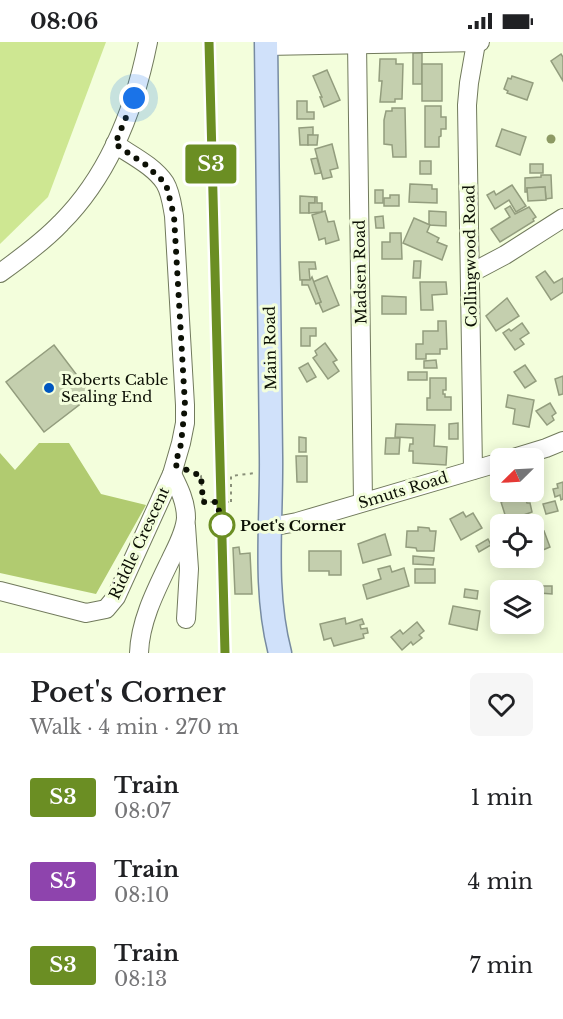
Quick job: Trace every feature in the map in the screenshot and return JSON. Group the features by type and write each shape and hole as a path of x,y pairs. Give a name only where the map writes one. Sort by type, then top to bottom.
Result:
{"main road":[{"name":"Main Road","path":"266,44 271,473 270,598 280,653"}],"street":[{"path":"0,273 62,223 92,186 115,144 134,98 148,42"},
{"path":"266,44 478,42"},
{"name":"Collingwood Road","path":"473,470 467,105 469,83 478,42"},
{"name":"Madsen Road","path":"357,44 363,502"},
{"name":"Riddle Crescent","path":"0,591 86,612 106,609 116,597 173,470 181,444 185,405 174,216 166,184 146,165 115,144"},
{"path":"471,273 505,255 563,218"},
{"path":"544,449 563,441"},
{"name":"Smuts Road","path":"270,527 297,522 490,465"},
{"path":"173,470 186,518 189,569 186,619"},
{"path":"139,653 142,628 186,518"}],"path":[{"path":"173,470 201,476 203,502 231,502 230,478 232,475 271,473"}],"green space":[{"path":"0,42 106,42 48,197 0,244"},
{"path":"39,443 69,443 101,494 146,505 96,594 0,573 0,453 15,470"}],"building":[{"path":"413,53 422,53 422,84 413,84"},
{"path":"561,54 563,57 563,81 551,61"},
{"path":"380,59 396,59 396,64 403,64 402,99 395,99 395,102 380,102 382,81 379,81"},
{"path":"422,64 442,64 442,101 422,101"},
{"path":"327,70 340,100 324,107 313,76"},
{"path":"512,76 533,83 527,100 507,93 508,91 504,89 508,78 511,79"},
{"path":"297,101 307,101 307,112 314,112 314,119 297,119"},
{"path":"425,106 441,106 441,117 446,117 446,129 441,129 439,147 425,147"},
{"path":"392,108 405,108 406,157 393,157 392,145 384,144 386,111 392,111"},
{"path":"313,127 313,135 308,135 308,145 300,145 299,128"},
{"path":"502,129 526,137 520,155 496,146"},
{"path":"308,135 318,135 317,145 308,145"},
{"path":"332,144 338,168 330,170 332,177 323,179 315,149"},
{"path":"317,158 321,173 315,174 311,159"},
{"path":"420,161 431,161 431,174 420,174"},
{"path":"530,164 543,164 543,173 530,173"},
{"path":"541,175 551,175 552,198 546,199 545,187 527,188 525,192 525,178 541,177"},
{"path":"410,184 432,185 432,189 437,189 437,203 409,202"},
{"path":"512,185 526,206 516,212 509,200 495,209 487,195 494,191 496,195"},
{"path":"545,187 546,200 528,201 527,188"},
{"path":"375,190 383,190 383,203 375,203"},
{"path":"390,195 399,195 399,206 384,206 384,198 390,198"},
{"path":"300,196 315,197 315,203 309,203 309,213 300,213"},
{"path":"315,197 317,197 317,203 322,203 322,212 309,213 309,203 315,203"},
{"path":"510,206 515,214 529,207 536,217 534,221 500,242 491,229 510,217 505,209"},
{"path":"325,211 328,222 334,221 339,240 326,244 325,238 319,240 312,215"},
{"path":"429,211 446,212 446,226 429,225"},
{"path":"383,216 384,228 376,228 375,217"},
{"path":"414,218 430,225 427,232 439,238 437,242 447,246 442,260 403,243"},
{"path":"390,233 401,233 402,259 382,259 382,242 390,242"},
{"path":"414,261 421,261 420,278 413,278"},
{"path":"299,262 315,262 316,269 309,269 310,280 300,280"},
{"path":"545,271 554,283 563,278 563,292 551,300 536,277"},
{"path":"327,276 339,305 323,312 313,282"},
{"path":"312,277 321,302 316,304 308,285 302,285 302,280 310,280"},
{"path":"420,282 446,282 447,294 432,295 433,310 421,310"},
{"path":"382,296 406,297 406,314 382,314"},
{"path":"507,298 519,316 496,331 486,316"},
{"path":"438,321 446,321 447,349 440,349 440,354 426,354 426,359 416,359 416,344 423,344 423,331 438,331"},
{"path":"522,323 529,333 520,339 524,344 515,350 503,333 509,329 511,331"},
{"path":"301,328 316,328 316,336 310,336 310,346 301,346"},
{"path":"325,343 337,360 333,362 339,371 328,379 313,358 317,355 315,351"},
{"name":"Roberts Cable Sealing End","path":"54,345 92,395 44,432 6,382"},
{"path":"436,360 437,368 424,368 424,361"},
{"path":"308,363 316,377 307,382 299,368"},
{"path":"525,365 536,381 525,388 514,372"},
{"path":"408,372 427,372 427,380 408,380"},
{"path":"563,376 563,394 559,395 555,379"},
{"path":"430,378 446,378 446,390 443,390 443,394 445,397 451,397 451,410 427,410 427,398 430,398"},
{"path":"508,395 534,400 529,427 513,424 515,409 506,407"},
{"path":"550,403 556,413 552,416 554,420 547,425 536,411"},
{"path":"458,423 458,439 449,439 449,424"},
{"path":"396,424 435,425 434,446 447,447 446,465 413,463 413,451 409,451 413,438 395,437"},
{"path":"299,437 306,438 306,452 299,452"},
{"path":"386,438 400,438 399,454 385,454"},
{"path":"296,456 307,456 307,482 297,482"},
{"path":"563,482 563,499 561,500 560,495 555,497 553,489 558,488 557,484"},
{"path":"555,501 558,511 546,514 543,504"},
{"path":"501,502 530,503 532,512 505,514"},
{"path":"463,512 466,517 473,513 482,528 461,540 450,519"},
{"path":"418,527 436,531 434,551 417,551 416,548 406,547 407,531 418,531"},
{"path":"544,531 550,547 544,550"},
{"path":"385,534 391,555 363,563 358,544"},
{"path":"488,539 490,543 490,546 479,552 476,546"},
{"path":"239,547 240,554 250,553 252,594 235,594 233,548"},
{"path":"309,551 341,551 341,575 329,575 329,571 309,571"},
{"path":"413,556 434,558 433,565 413,564"},
{"path":"390,566 392,572 404,568 409,586 367,599 363,585 381,579 378,569"},
{"path":"415,569 435,569 435,583 415,583"},
{"path":"544,586 552,586 552,594 544,593"},
{"path":"465,589 478,591 477,599 464,597"},
{"path":"453,606 480,611 477,630 449,624"},
{"path":"345,618 346,624 362,619 364,624 360,625 361,629 367,628 368,633 363,634 364,638 334,646 331,638 324,640 320,624"},
{"path":"417,622 424,631 419,635 422,638 413,645 411,642 402,650 391,637 400,630 403,634"}],"railway":[{"path":"209,42 225,653"}],"train":[{"name":"S3","path":"209,42 225,653"}],"place":[{"name":"Roberts Cable Sealing End","path":"49,388"},
{"name":"Poet's Corner","path":"222,525"}],"route":[{"path":"134,98 115,144 159,175 166,184 174,216 185,405 185,423 175,465 201,476 203,502 217,502 222,525"}]}
